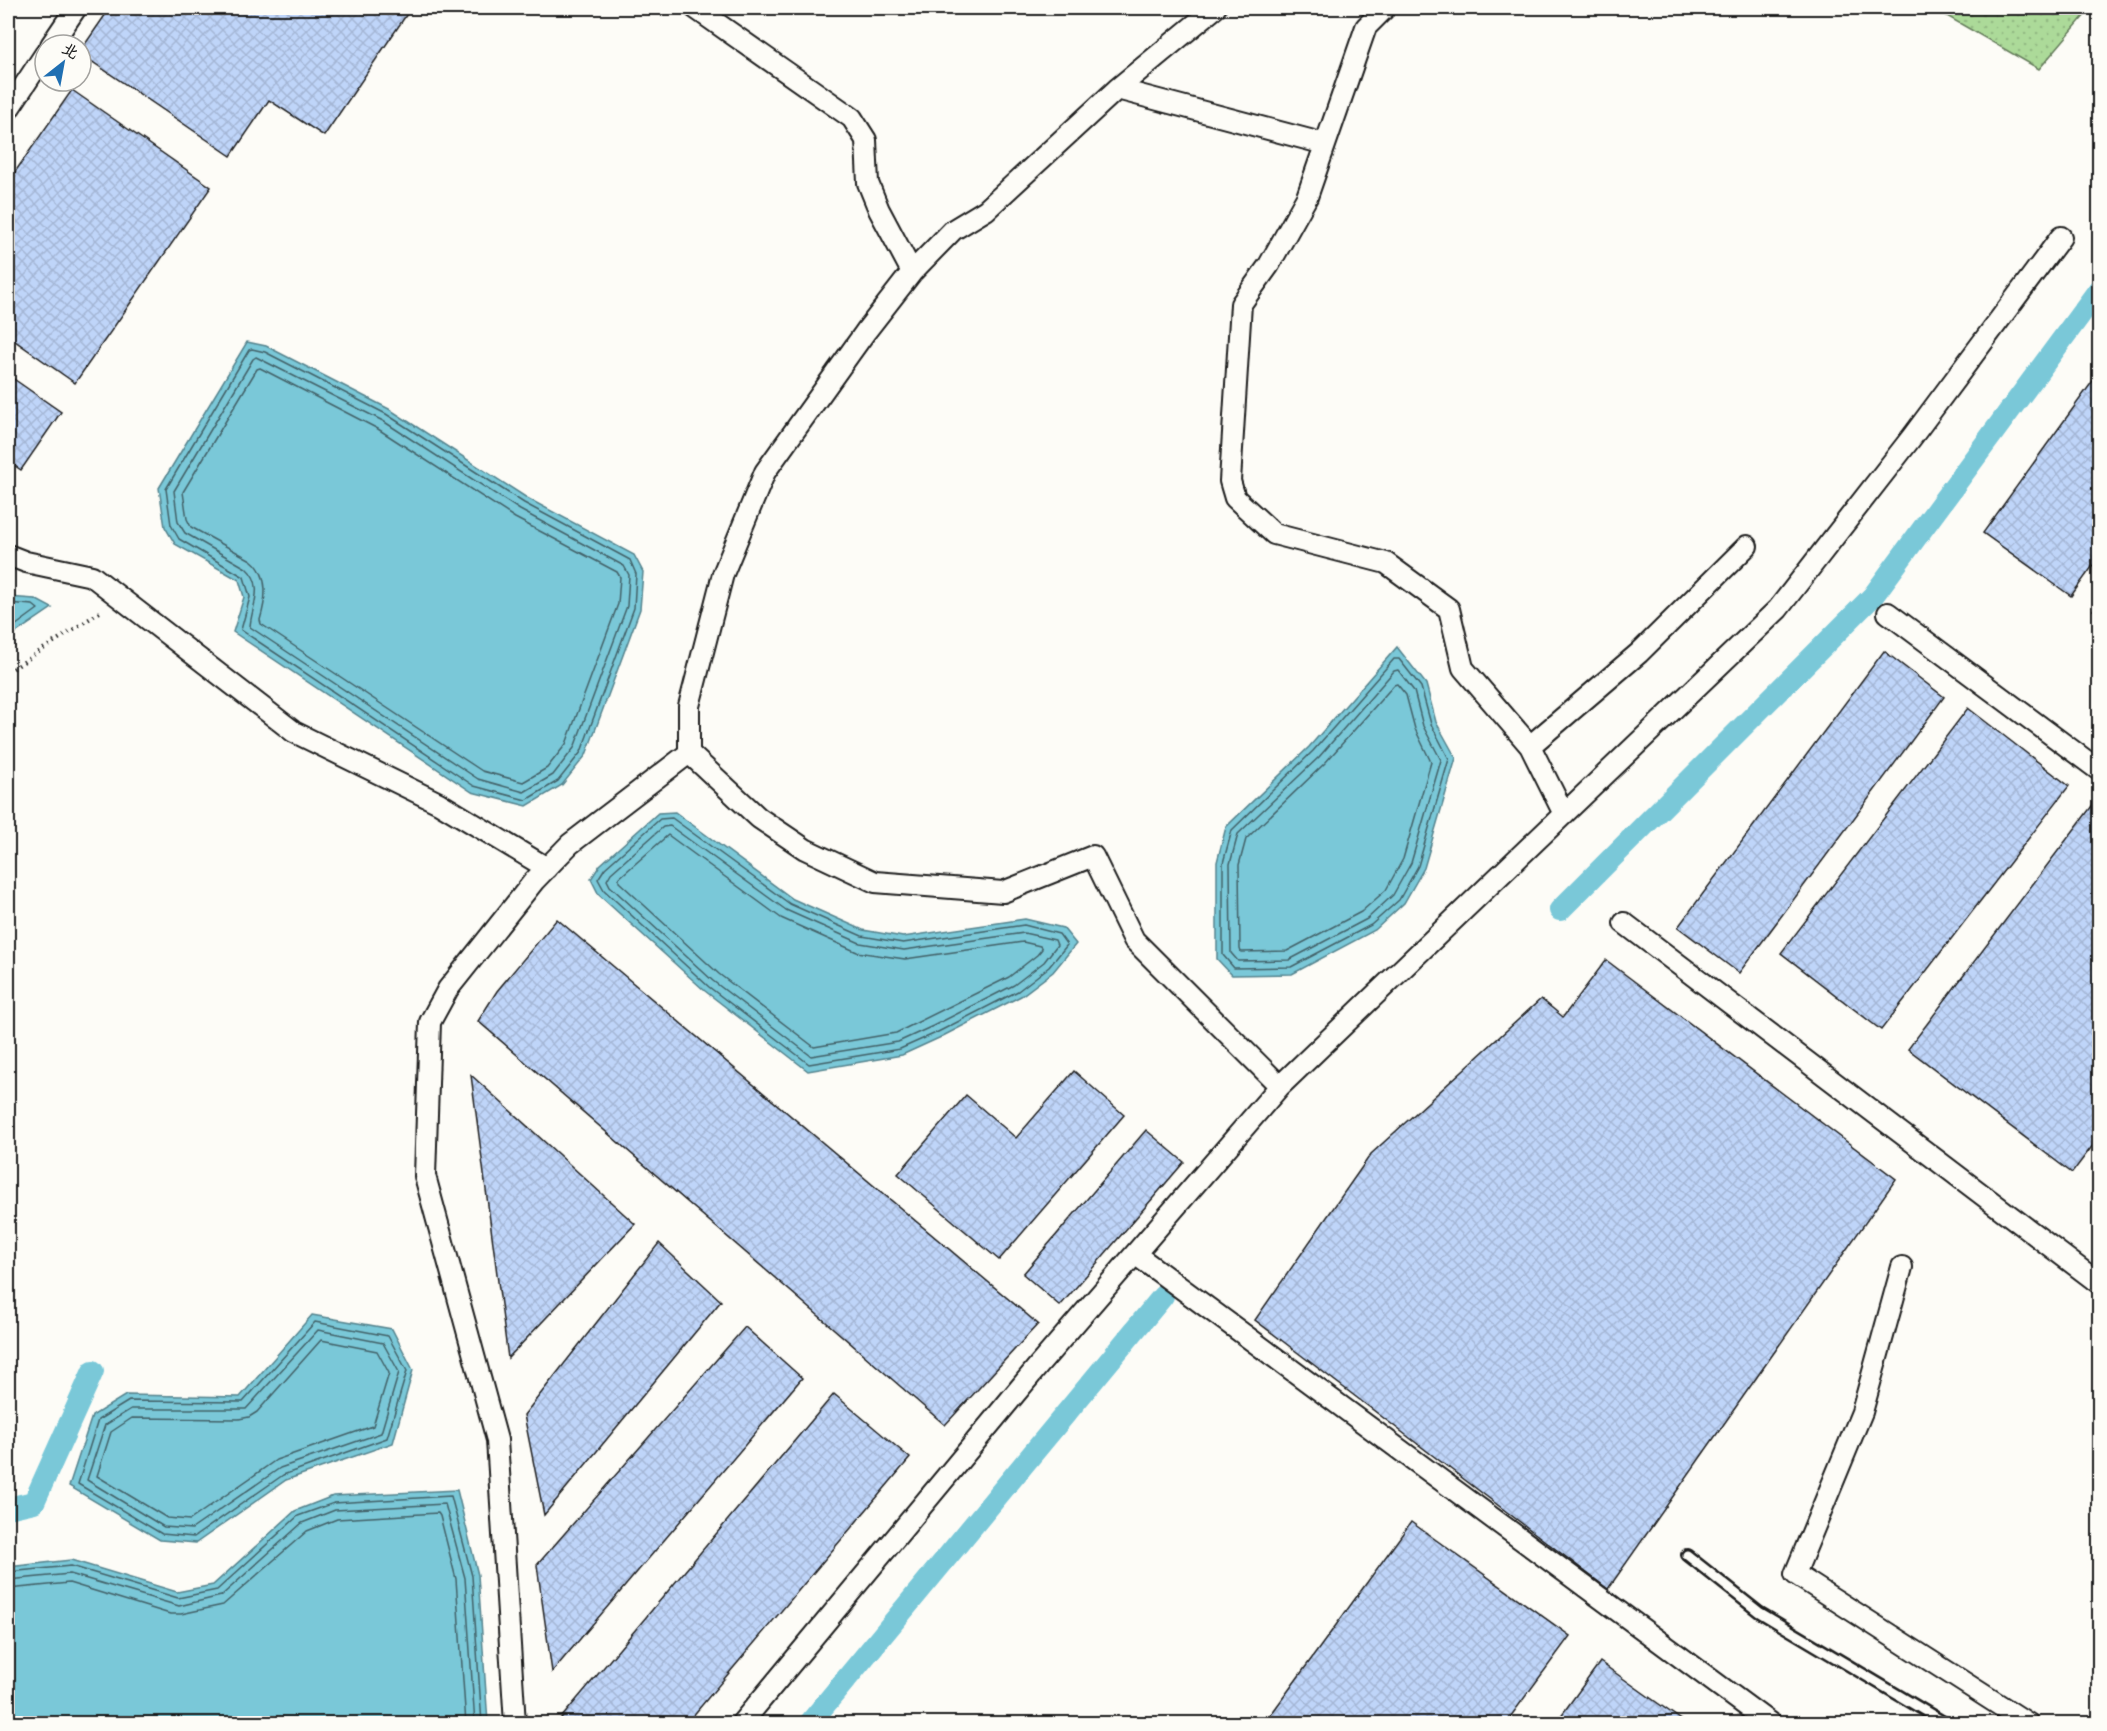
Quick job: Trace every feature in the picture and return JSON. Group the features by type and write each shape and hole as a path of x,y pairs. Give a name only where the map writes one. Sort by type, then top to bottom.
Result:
{"street":[{"path":"59,33 76,8"},
{"path":"695,8 852,118 866,140 868,183 879,210 912,272"},
{"path":"1215,8 1117,89 986,210 953,230 912,272 866,331 765,472 720,584 689,706 689,753 759,818 805,849 875,882 1003,892 1093,856 1134,940 1280,1086"},
{"path":"1385,8 1366,27 1307,197 1269,265 1241,304 1230,481 1235,498 1274,534 1386,563 1449,609 1463,668 1530,747 1564,813"},
{"path":"8,110 33,72"},
{"path":"1117,89 1325,144"},
{"path":"741,1724 1039,1365 1280,1086 1778,609 1912,437 2061,237"},
{"path":"1530,747 1639,653 1747,546"},
{"path":"8,555 26,562 92,576 294,732 439,803 547,868"},
{"path":"1888,613 2100,771"},
{"path":"515,1724 497,1440 425,1176 430,1022 448,989 534,881 570,844 689,753"},
{"path":"1624,923 2100,1284"},
{"path":"1135,1254 1772,1724"},
{"path":"1902,1267 1862,1412 1794,1574 2029,1724"}],"lane":[{"path":"1687,1555 1759,1612 1947,1724"}],"path":[{"path":"8,672 122,599"}],"green space":[{"path":"1933,8 2091,8 2039,69"}],"water":[{"path":"247,342 266,346 389,409 527,498 634,555 643,572 640,609 586,755 562,785 527,806 472,792 233,632 244,597 239,580 175,544 165,527 159,488"},
{"path":"8,597 35,599 52,608 8,638"},
{"path":"1397,647 1426,684 1436,722 1456,758 1424,868 1404,903 1375,930 1292,974 1232,975 1217,959 1217,862 1226,827 1309,747"},
{"path":"675,812 793,899 863,930 903,937 1025,919 1063,928 1076,944 1053,972 1021,996 939,1038 902,1055 808,1071 705,991 599,895 591,879 600,865 658,813"},
{"path":"312,1315 392,1329 413,1370 393,1443 286,1480 196,1543 160,1540 69,1486 92,1416 126,1395 240,1397"},
{"path":"457,1490 478,1575 488,1723 8,1723 8,1567 71,1560 177,1592 213,1585 295,1511 333,1496"}],"building":[{"path":"110,8 411,8 324,136 269,100 231,156 93,62 93,33"},
{"path":"70,93 76,93 211,187 75,383 8,336 8,182"},
{"path":"2100,371 2100,556 2071,596 1983,533"},
{"path":"8,375 61,412 21,470 8,461"},
{"path":"2100,601 2100,614 2093,610"},
{"path":"1884,651 1944,697 1739,973 1678,927"},
{"path":"1968,708 2069,786 1881,1030 1781,953"},
{"path":"2095,802 2100,805 2100,1136 2072,1173 1908,1049"},
{"path":"557,919 1038,1324 945,1425 478,1021 497,991"},
{"path":"1606,960 1896,1179 1608,1589 1255,1320 1371,1154 1541,999 1563,1017"},
{"path":"1074,1071 1124,1115 999,1260 898,1174 966,1095 1016,1138"},
{"path":"471,1075 635,1224 508,1358"},
{"path":"1146,1130 1184,1162 1060,1306 1023,1274"},
{"path":"659,1243 721,1301 544,1515 524,1415"},
{"path":"745,1327 802,1378 552,1672 537,1565"},
{"path":"834,1394 910,1458 686,1724 556,1724"},
{"path":"1411,1522 1570,1636 1505,1724 1264,1724"},
{"path":"1600,1662 1687,1724 1555,1724"}],"waterway":[{"path":"1560,910 1873,596 2100,288"},
{"path":"809,1724 1163,1296"},
{"path":"8,1508 34,1502 93,1371"}]}
